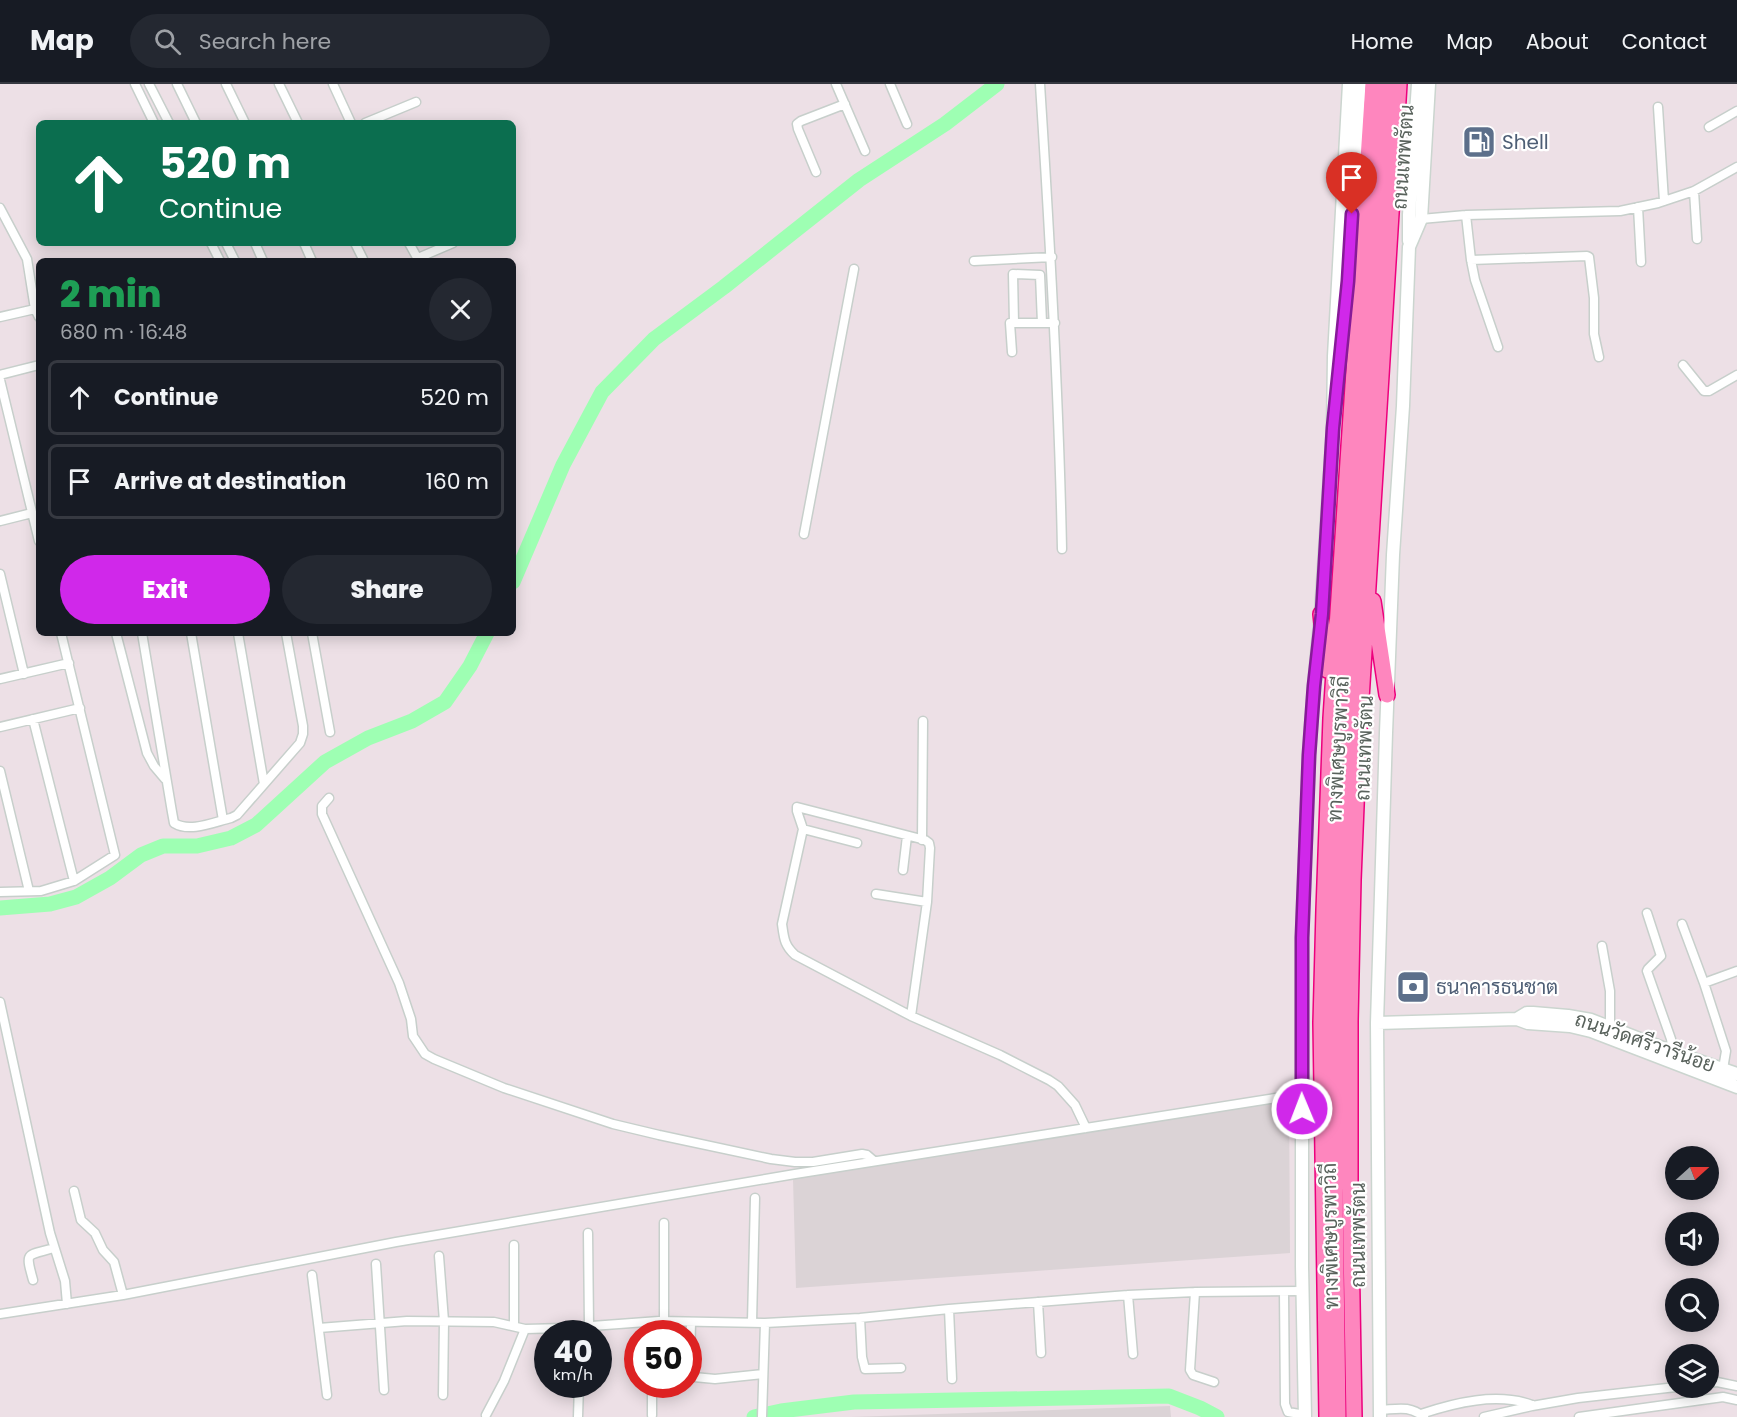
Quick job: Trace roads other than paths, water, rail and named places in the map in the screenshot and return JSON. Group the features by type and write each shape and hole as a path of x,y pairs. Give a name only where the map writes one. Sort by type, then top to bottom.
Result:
{"highway":[{"name":"ถนนเทพรัตน","path":"1327,1417 1321,1023 1331,718 1373,84"},
{"name":"ทางพิเศษบูรพาวิถี","path":"1338,1417 1335,1181 1336,1014 1345,721 1384,84"},
{"name":"ทางพิเศษบูรพาวิถี","path":"1354,1417 1350,1187 1353,879 1359,732 1399,84"},
{"name":"ถนนเทพรัตน","path":"1359,1417 1357,1022 1373,598 1404,84"},
{"path":"1373,598 1387,694"},
{"path":"1322,614 1331,718"}],"main road":[{"path":"1333,428 1334,356 1349,84"},
{"path":"1305,1416 1301,1094 1302,938 1309,755 1322,614 1333,428 1348,281 1360,84"},
{"path":"1409,247 1418,84"},
{"name":"ถนนเทพรัตน","path":"1380,1414 1377,1023 1387,694 1403,406 1409,247 1421,219 1429,84"},
{"name":"ถนนวัดศรีวารีน้อย","path":"1517,1019 1527,1013 1533,1013 1591,1020 1672,1052 1737,1074"},
{"name":"ถนนวัดศรีวารีน้อย","path":"1377,1023 1517,1019 1528,1023 1570,1026 1591,1031 1737,1087"}],"street":[{"path":"135,84 153,120"},
{"path":"149,84 167,120"},
{"path":"226,84 244,120"},
{"path":"279,84 297,120"},
{"path":"836,84 865,151"},
{"path":"890,84 907,124"},
{"path":"1040,84 1052,257 1059,405 1062,549"},
{"path":"180,85 195,120"},
{"path":"336,85 350,120"},
{"path":"372,120 416,102"},
{"path":"816,172 797,124 845,104"},
{"path":"1658,107 1664,201"},
{"path":"1709,127 1737,111"},
{"path":"1421,219 1466,215 1620,211 1664,201 1694,191 1736,169"},
{"path":"1694,191 1697,239"},
{"path":"1638,207 1641,262"},
{"path":"0,208 27,259 36,308"},
{"path":"1466,215 1477,288 1498,347"},
{"path":"423,258 447,246"},
{"path":"974,261 1052,257"},
{"path":"1471,260 1589,257 1593,288 1594,334 1599,357"},
{"path":"804,534 854,269"},
{"path":"1014,323 1013,274 1040,275 1042,323"},
{"path":"0,317 36,313"},
{"path":"1012,352 1010,323 1055,323"},
{"path":"1683,365 1704,391 1737,375"},
{"path":"0,375 36,366"},
{"path":"0,380 36,529"},
{"path":"0,521 32,513"},
{"path":"0,574 24,674"},
{"path":"0,892 41,891 74,882 115,855 63,636"},
{"path":"118,636 147,753 166,780"},
{"path":"142,636 174,823 189,828 237,815 300,743 303,734 287,636"},
{"path":"192,636 223,820"},
{"path":"239,636 264,784"},
{"path":"313,636 330,732"},
{"path":"0,679 69,663"},
{"path":"0,727 80,708"},
{"path":"33,719 74,882"},
{"path":"922,840 923,721"},
{"path":"0,771 29,891"},
{"path":"329,798 322,806 322,814 399,983 411,1019 413,1035 425,1054 504,1088 613,1124 659,1135 795,1162 813,1162 862,1154 874,1161"},
{"path":"911,1016 927,902 929,843 797,807 802,829 782,924 787,948 795,955 911,1016 1000,1055 1049,1080 1058,1086 1075,1105 1086,1128"},
{"path":"802,829 857,843"},
{"path":"903,870 907,836"},
{"path":"876,894 927,902"},
{"path":"1647,913 1661,956 1647,971 1671,1039 1672,1052"},
{"path":"1682,924 1726,1051 1723,1069"},
{"path":"1602,946 1610,991 1610,1026"},
{"path":"1704,983 1737,971"},
{"path":"0,1002 54,1248 63,1273 67,1304"},
{"path":"0,1314 123,1294 396,1242 874,1161 1301,1094"},
{"path":"74,1191 81,1220 95,1233 103,1250 114,1262 123,1294"},
{"path":"752,1322 755,1198"},
{"path":"664,1223 664,1320"},
{"path":"584,1320 588,1233"},
{"path":"514,1245 514,1326"},
{"path":"33,1280 28,1261 30,1255 54,1248"},
{"path":"439,1256 444,1321 443,1395"},
{"path":"375,1264 384,1390"},
{"path":"312,1275 327,1395"},
{"path":"702,1322 765,1323 860,1318 1128,1295 1303,1291"},
{"path":"1195,1292 1190,1370 1193,1375 1214,1382"},
{"path":"1284,1292 1285,1404 1290,1413 1305,1416"},
{"path":"1128,1295 1133,1354"},
{"path":"1038,1302 1041,1353"},
{"path":"949,1309 952,1379"},
{"path":"860,1318 862,1358 865,1369 901,1368"},
{"path":"319,1328 444,1321 494,1322 534,1329"},
{"path":"762,1417 765,1323"},
{"path":"486,1415 504,1381 525,1329"},
{"path":"702,1378 715,1379 764,1374"},
{"path":"1719,1382 1737,1386"},
{"path":"1484,1417 1578,1398 1664,1388 1666,1405"},
{"path":"1579,1417 1723,1397 1737,1400"},
{"path":"578,1417 579,1398"},
{"path":"652,1398 652,1415"},
{"path":"1380,1414 1405,1408 1415,1410 1422,1416 1457,1403 1478,1400 1515,1400 1532,1406"}],"waterway":[{"path":"516,575 563,465 602,392 654,339 724,287 859,180 945,124 997,84"},
{"path":"0,908 50,904 76,897 110,878 141,855 163,846 197,846 231,838 256,825 325,762 368,738 412,721 445,702 470,666 485,636"},
{"path":"754,1417 781,1411 854,1402 1169,1396 1217,1417"}],"place":[{"name":"Shell","path":"1479,142"},
{"name":"ธนาคารธนชาต","path":"1413,987"}]}
